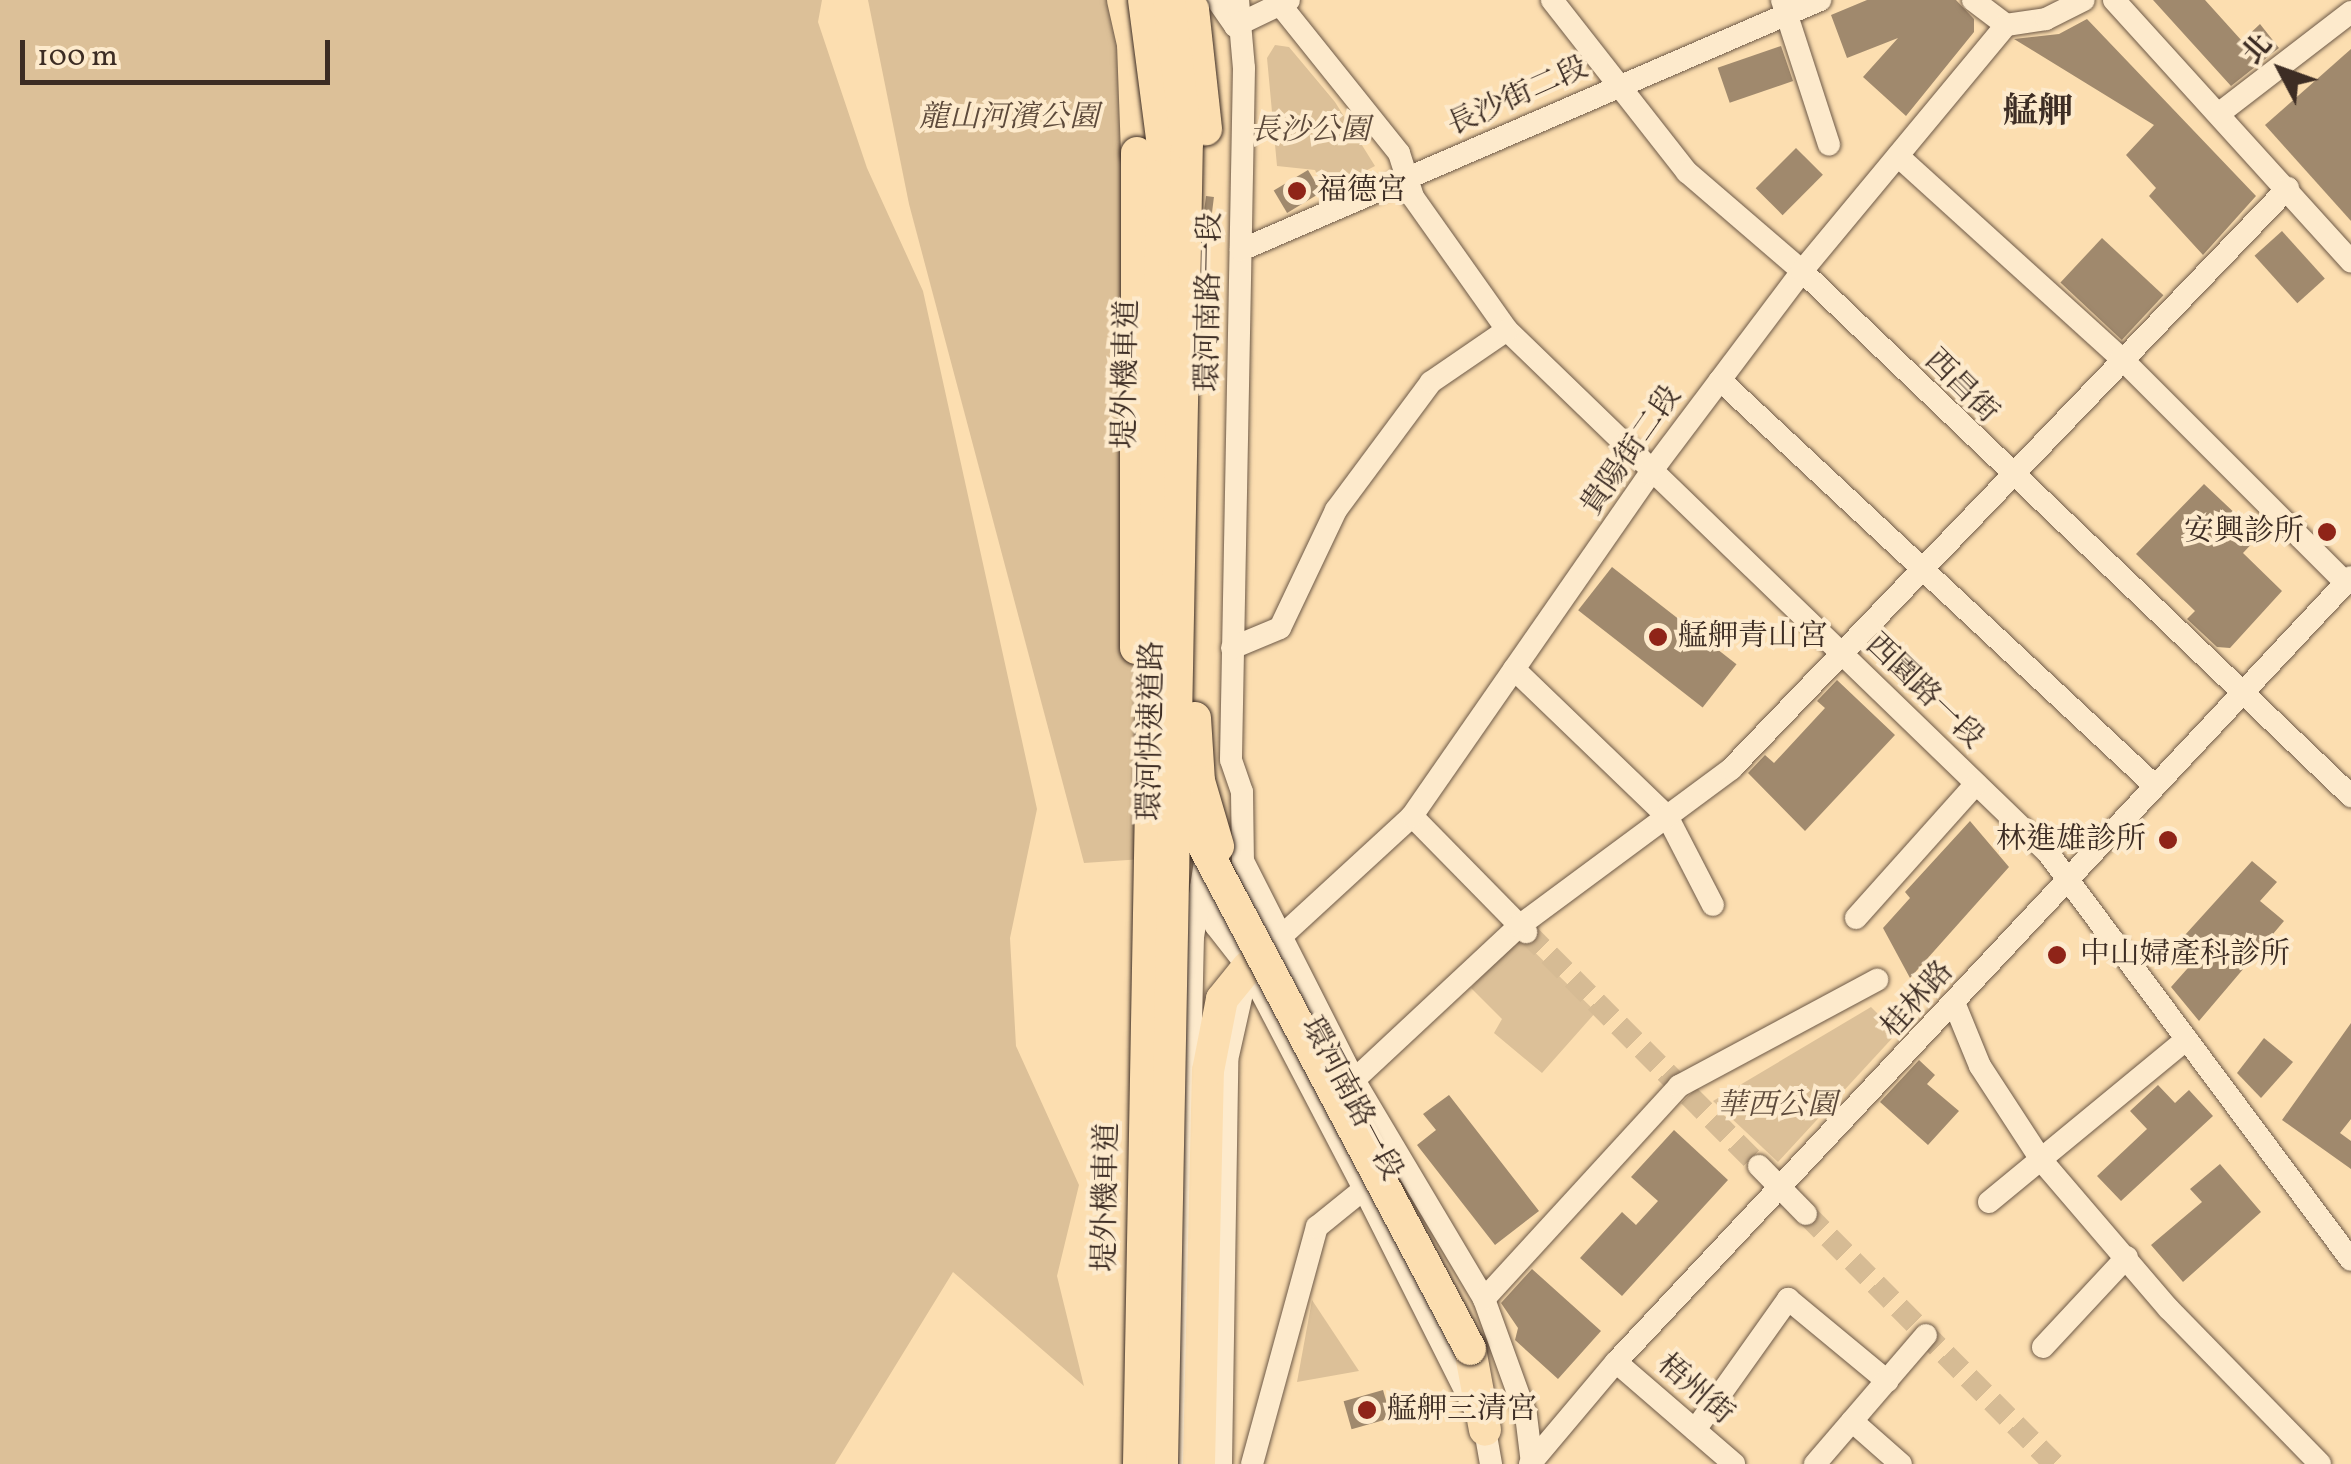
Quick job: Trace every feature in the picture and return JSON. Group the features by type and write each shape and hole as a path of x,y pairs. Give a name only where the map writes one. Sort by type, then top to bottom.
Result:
{"highway":[{"path":"1125,0 1133,44 1137,153 1137,663 1174,786 1470,1349 1486,1430"},
{"name":"環河快速道路","path":"1139,1464 1162,146 1155,38 1143,0"},
{"name":"環河快速道路","path":"1162,1464 1187,144 1170,0"},
{"path":"1191,0 1204,64 1207,159 1195,718 1200,782 1233,902"},
{"path":"1200,1464 1208,1072 1222,1000 1248,967"}],"street":[{"name":"堤外機車道","path":"1125,0 1144,147 1142,750 1131,1464"},
{"name":"堤外機車道","path":"1142,750 1160,146 1143,0"},
{"name":"環河南路一段","path":"1217,0 1236,26"},
{"name":"環河南路一段","path":"1238,0 1236,26 1244,68 1231,760 1242,792 1243,860 1278,943 1484,1299 1526,1415 1531,1463"},
{"name":"西昌街","path":"1552,0 1615,87 1688,172 1802,272 2237,694 2351,796"},
{"name":"長沙街二段","path":"1242,250 1615,87 1785,6 1820,0"},
{"path":"1972,0 2006,26 2046,19 2084,0"},
{"path":"2114,0 2221,112 2351,261"},
{"path":"1236,26 1285,3"},
{"name":"西園路一段","path":"1285,3 1399,153 1408,179 1506,330 2048,853 2065,881 2351,1260"},
{"path":"1785,6 1829,145"},
{"path":"2221,112 2351,12"},
{"name":"貴陽街二段","path":"1248,967 1412,816 1650,473 1802,272 2006,26"},
{"path":"1898,156 2120,358 2348,580"},
{"path":"1354,1080 1523,929 1731,769 2120,358 2288,188"},
{"path":"1232,648 1280,628 1336,510 1431,382 1506,330"},
{"path":"1720,380 2153,784"},
{"name":"桂林路","path":"1531,1463 1616,1362 1955,1005 2153,784 2348,580"},
{"path":"1514,668 1667,816 1713,905"},
{"name":"環河南路一段","path":"1231,760 1216,789 1201,888 1216,926 1248,967 1486,1430 1491,1464"},
{"path":"1856,918 1976,784"},
{"path":"1412,816 1523,929"},
{"path":"1181,1464 1193,937 1201,888"},
{"path":"1222,1464 1227,1060 1248,967"},
{"path":"1484,1299 1679,1086 1876,980"},
{"path":"1955,1005 1980,1066 2042,1161 2170,1309 2320,1464"},
{"path":"1988,1202 2187,1039"},
{"path":"1759,1166 1806,1214"},
{"path":"1252,1464 1317,1227 1364,1188"},
{"path":"2043,1347 2126,1258"},
{"path":"1695,1430 1788,1298 1886,1381"},
{"path":"1814,1464 1926,1335"},
{"name":"梧州街","path":"1616,1362 1734,1464"},
{"path":"1852,1421 1901,1464"}],"green space":[{"path":"0,0 822,0 818,22 867,168 923,291 1037,809 1010,938 1016,1046 1079,1185 1057,1276 1084,1386 953,1272 835,1464 0,1464"},
{"name":"龍山河濱公園","path":"868,0 1117,0 1121,8 1143,859 1084,863 909,204"},
{"name":"長沙公園","path":"1275,45 1289,47 1335,102 1375,166 1325,192 1315,170 1277,166 1267,58"},
{"path":"1518,936 1596,1012 1542,1073 1494,1033 1502,1019 1471,988"},
{"name":"華西公園","path":"1871,1007 1897,1033 1778,1162 1713,1101"},
{"path":"1312,1300 1359,1371 1297,1382"}],"building":[{"path":"1867,0 1956,0 1974,19 1974,32 1906,116 1863,77 1898,38 1847,58 1831,15"},
{"path":"2153,0 2205,0 2242,41 2260,24 2279,48 2231,86"},
{"path":"2087,19 2256,196 2203,255 2149,196 2156,188 2126,155 2154,125 2014,39 2059,34"},
{"path":"1781,46 1793,81 1730,103 1718,68"},
{"path":"2351,49 2351,221 2265,125"},
{"path":"1796,148 1823,175 1783,215 1756,188"},
{"name":"福德宮","path":"1308,170 1321,192 1287,213 1274,191"},
{"path":"1206,196 1214,197 1196,343 1188,342"},
{"path":"2282,231 2325,279 2297,303 2255,256"},
{"path":"2102,238 2163,295 2122,340 2060,283"},
{"path":"2204,484 2259,536 2243,553 2282,591 2230,648 2217,647 2187,619 2195,611 2136,554"},
{"name":"艋舺青山宮","path":"1612,567 1737,664 1703,708 1578,610"},
{"path":"1837,680 1895,735 1805,831 1748,773 1765,755 1774,763 1825,708 1817,701"},
{"path":"1970,821 2009,867 1910,978 1883,928 1910,898 1905,892"},
{"path":"2252,861 2277,882 2260,901 2284,921 2199,1021 2171,987 2203,951 2185,935"},
{"path":"2351,1023 2351,1119 2340,1133 2351,1141 2351,1169 2282,1120"},
{"path":"2264,1038 2293,1062 2261,1098 2237,1073"},
{"path":"1919,1060 1935,1075 1927,1084 1959,1111 1928,1145 1880,1102"},
{"path":"2158,1085 2175,1103 2189,1090 2213,1116 2121,1201 2097,1176 2147,1129 2130,1111"},
{"path":"1449,1095 1539,1211 1495,1245 1417,1145 1436,1130 1423,1114"},
{"path":"1674,1130 1728,1180 1622,1296 1580,1258 1622,1212 1636,1225 1658,1201 1631,1177"},
{"path":"2220,1164 2261,1212 2183,1282 2151,1245 2202,1202 2190,1189"},
{"path":"1532,1269 1601,1331 1558,1379 1515,1340 1518,1328 1501,1303"},
{"name":"艋舺三清宮","path":"1383,1390 1391,1418 1352,1429 1344,1401"}],"tunnel":[{"path":"1526,932 1759,1166"},
{"path":"1806,1214 2054,1464"}],"place":[{"name":"福德宮","path":"1297,191"},
{"name":"安興診所","path":"2327,532"},
{"name":"艋舺青山宮","path":"1658,637"},
{"name":"林進雄診所","path":"2168,840"},
{"name":"中山婦產科診所","path":"2057,955"},
{"name":"艋舺三清宮","path":"1367,1410"}],"district":[{"name":"艋舺","path":"2038,113"}]}
